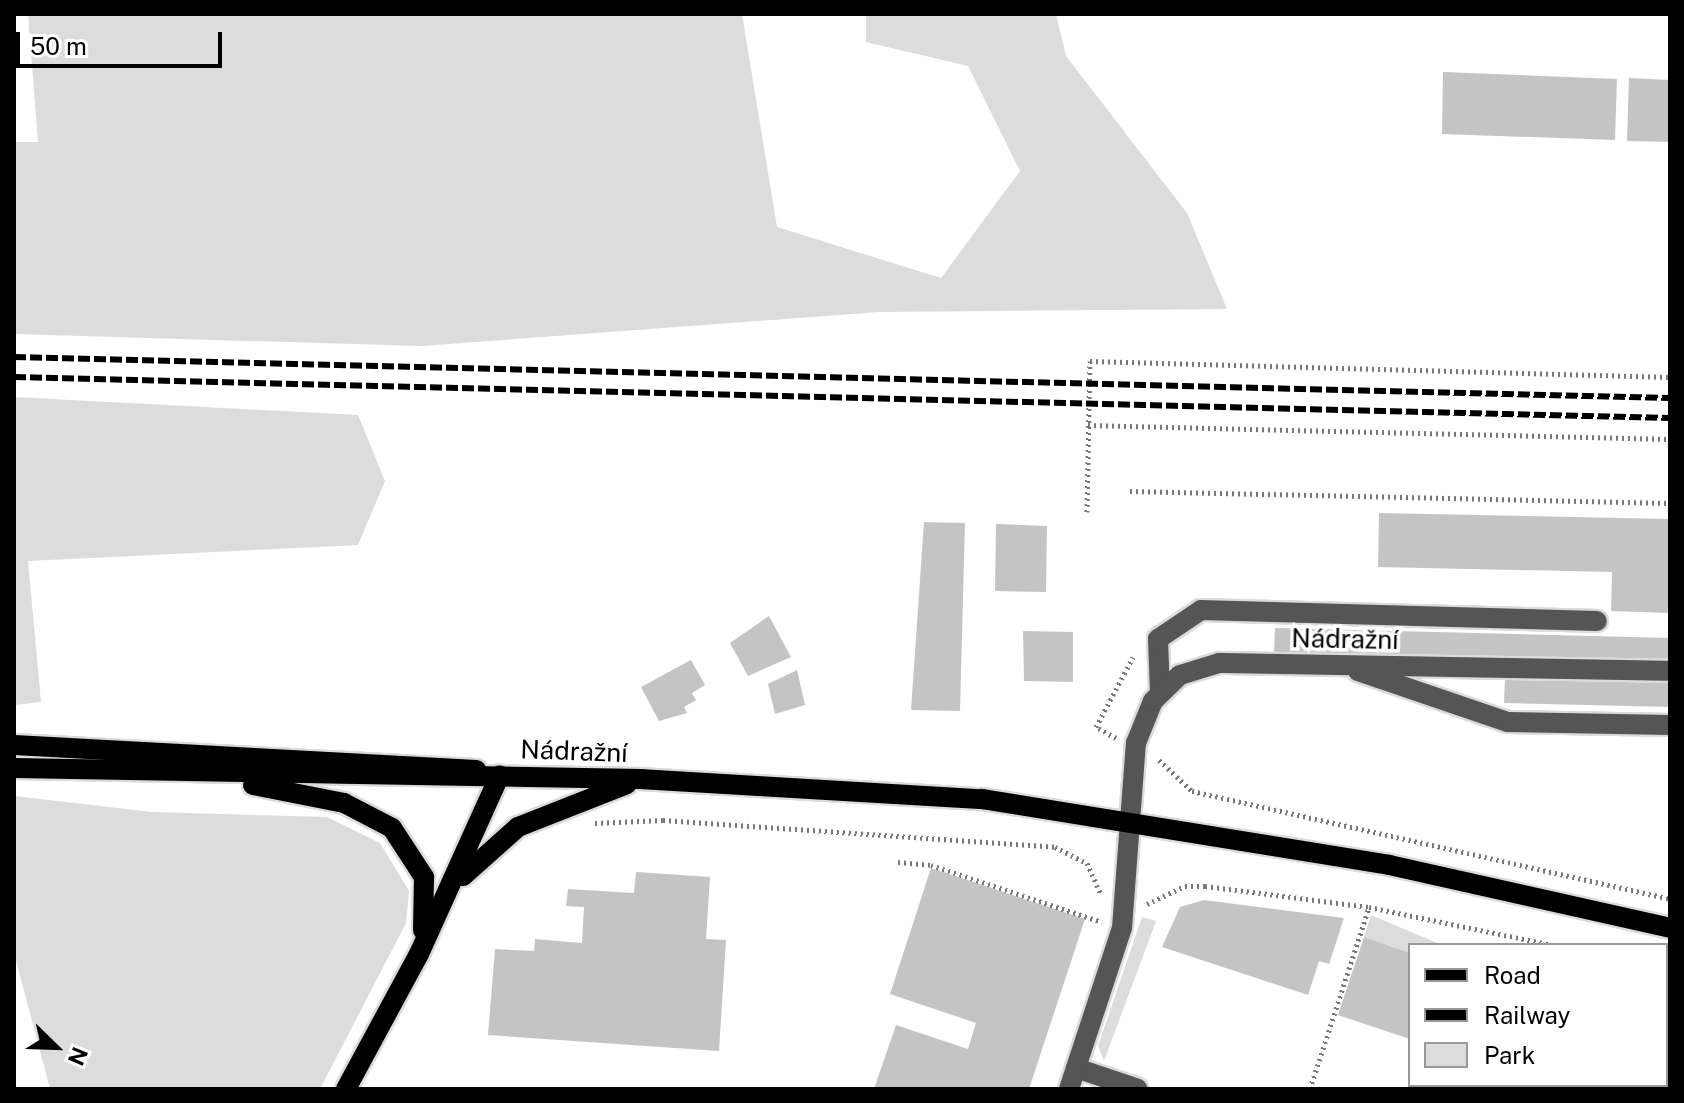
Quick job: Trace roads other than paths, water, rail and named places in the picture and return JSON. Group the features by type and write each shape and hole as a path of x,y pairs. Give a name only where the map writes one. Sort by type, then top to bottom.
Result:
{"main road":[{"path":"14,745 439,762 500,775 419,954 346,1089"},
{"name":"Nádražní","path":"14,768 438,780 500,775 641,779 982,799 1131,819 1452,878 1670,928"},
{"path":"198,774 344,803 392,828 424,877 419,954"},
{"path":"440,909 498,839 641,779"}],"street":[{"path":"1069,1089 1122,928 1136,743 1160,693 1158,639 1201,610 1597,621"},
{"name":"Nádražní","path":"1160,693 1200,666 1670,671"},
{"path":"1343,666 1508,722 1670,725"},
{"path":"1076,1068 1138,1089"}],"railway":[{"path":"14,357 1670,398"},
{"path":"14,377 1670,418"}]}
